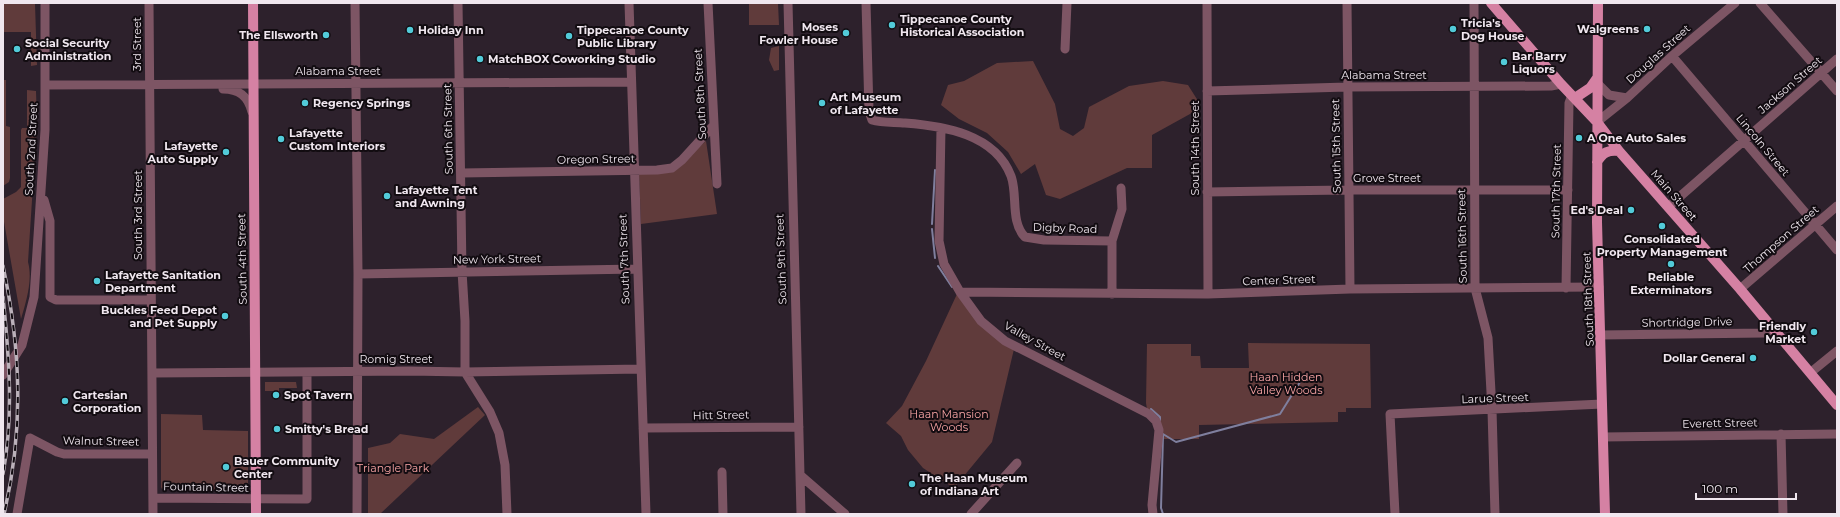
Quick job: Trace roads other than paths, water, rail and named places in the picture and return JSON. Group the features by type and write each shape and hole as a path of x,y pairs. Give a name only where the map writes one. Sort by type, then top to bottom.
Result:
{"main road":[{"name":"South 4th Street","path":"253,3 252,114 256,372 256,514"},
{"name":"Main Street","path":"1491,3 1561,84 1597,122 1619,151 1740,289 1837,404"},
{"name":"South 18th Street","path":"1598,3 1597,162 1605,514"},
{"path":"1573,97 1590,88 1597,81"},
{"path":"1597,162 1604,152 1610,150 1619,151"}],"street":[{"name":"South 2nd Street","path":"3,375 22,345 34,297 46,85 45,3"},
{"name":"3rd Street","path":"149,3 149,85"},
{"path":"355,3 358,274 357,514"},
{"name":"South 6th Street","path":"458,3 465,374"},
{"name":"South 7th Street","path":"629,3 646,514"},
{"name":"South 8th Street","path":"708,3 717,184"},
{"name":"South 9th Street","path":"788,3 792,228 801,514"},
{"path":"866,3 869,111 872,120 878,122 905,122 940,128"},
{"path":"1065,49 1067,3"},
{"name":"South 14th Street","path":"1207,3 1208,294"},
{"name":"South 15th Street","path":"1347,3 1350,290"},
{"name":"South 16th Street","path":"1474,3 1475,288 1488,338 1495,514"},
{"name":"Douglas Street","path":"1597,122 1627,98 1672,56 1735,3"},
{"path":"1760,3 1837,91"},
{"name":"Lincoln Street","path":"1672,56 1837,250"},
{"name":"Jackson Street","path":"1668,207 1837,59"},
{"path":"1597,81 1609,95 1627,98"},
{"name":"Alabama Street","path":"46,85 356,82 631,82"},
{"path":"209,84 218,88 235,89 240,92 248,99 252,114"},
{"name":"Alabama Street","path":"1207,91 1347,87 1551,86 1561,84"},
{"name":"South 3rd Street","path":"149,85 153,514"},
{"name":"South 17th Street","path":"1566,288 1569,103 1573,97"},
{"name":"Oregon Street","path":"461,173 672,168 682,160 713,126"},
{"name":"Digby Road","path":"940,128 972,137 991,148 1002,159 1011,176 1018,226 1025,237 1038,240 1112,241 1112,294"},
{"name":"Valley Street","path":"940,128 939,241 944,264 960,292 981,321 1005,341 1149,414 1156,422 1159,430 1152,505 1153,514"},
{"path":"1112,241 1122,209 1122,188"},
{"name":"Grove Street","path":"1207,192 1348,190 1568,190"},
{"path":"41,192 50,221 50,297 56,300 150,300"},
{"name":"Thompson Street","path":"1740,289 1837,206"},
{"name":"New York Street","path":"358,274 462,271 637,270"},
{"name":"Center Street","path":"960,292 1208,294 1350,290 1599,287"},
{"name":"Shortridge Drive","path":"1600,335 1765,333 1773,329"},
{"path":"1810,373 1837,350"},
{"name":"Romig Street","path":"152,373 357,371 465,374 640,369"},
{"name":"Fountain Street","path":"153,498 256,500 307,499 307,372"},
{"path":"465,374 490,412 499,433 505,465 507,514"},
{"name":"Larue Street","path":"1395,514 1390,414 1602,404"},
{"name":"Hitt Street","path":"643,428 799,427"},
{"path":"1780,434 1783,514"},
{"name":"Everett Street","path":"1603,437 1837,434"},
{"name":"Walnut Street","path":"17,514 30,438 64,454 152,454"},
{"path":"971,514 1017,463"},
{"path":"722,472 723,514"},
{"path":"800,475 845,514"}],"waterway":[{"path":"932,224 935,170"},
{"path":"932,229 935,258"},
{"path":"938,266 952,287"},
{"path":"1163,434 1176,442 1280,414 1300,382"},
{"path":"1151,409 1160,417 1160,420"},
{"path":"1163,436 1161,508 1163,514"}],"railway":[{"path":"3,266 14,328 18,390 15,452 4,514"},
{"path":"3,297 9,363 8,430 3,474"}],"place":[{"name":"Tippecanoe County Historical Association","path":"892,25"},
{"name":"Tricia's Dog House","path":"1453,29"},
{"name":"Walgreens","path":"1647,29"},
{"name":"Holiday Inn","path":"410,30"},
{"name":"Moses Fowler House","path":"846,33"},
{"name":"The Ellsworth","path":"326,35"},
{"name":"Tippecanoe County Public Library","path":"569,36"},
{"name":"Social Security Administration","path":"17,49"},
{"name":"MatchBOX Coworking Studio","path":"480,59"},
{"name":"Bar Barry Liquors","path":"1504,62"},
{"name":"Regency Springs","path":"305,103"},
{"name":"Art Museum of Lafayette","path":"822,103"},
{"name":"A One Auto Sales","path":"1579,138"},
{"name":"Lafayette Custom Interiors","path":"281,139"},
{"name":"Lafayette Auto Supply","path":"226,152"},
{"name":"Lafayette Tent and Awning","path":"387,196"},
{"name":"Ed's Deal","path":"1631,210"},
{"name":"Consolidated Property Management","path":"1662,226"},
{"name":"Reliable Exterminators","path":"1671,264"},
{"name":"Lafayette Sanitation Department","path":"97,281"},
{"name":"Buckles Feed Depot and Pet Supply","path":"225,316"},
{"name":"Friendly Market","path":"1814,332"},
{"name":"Dollar General","path":"1753,358"},
{"name":"Spot Tavern","path":"276,395"},
{"name":"Cartesian Corporation","path":"65,401"},
{"name":"Smitty's Bread","path":"277,429"},
{"name":"Bauer Community Center","path":"226,467"},
{"name":"The Haan Museum of Indiana Art","path":"912,484"}],"park label":[{"name":"Haan Hidden Valley Woods","path":"1286,383"},
{"name":"Haan Mansion Woods","path":"949,420"},
{"name":"Triangle Park","path":"393,468"}]}
